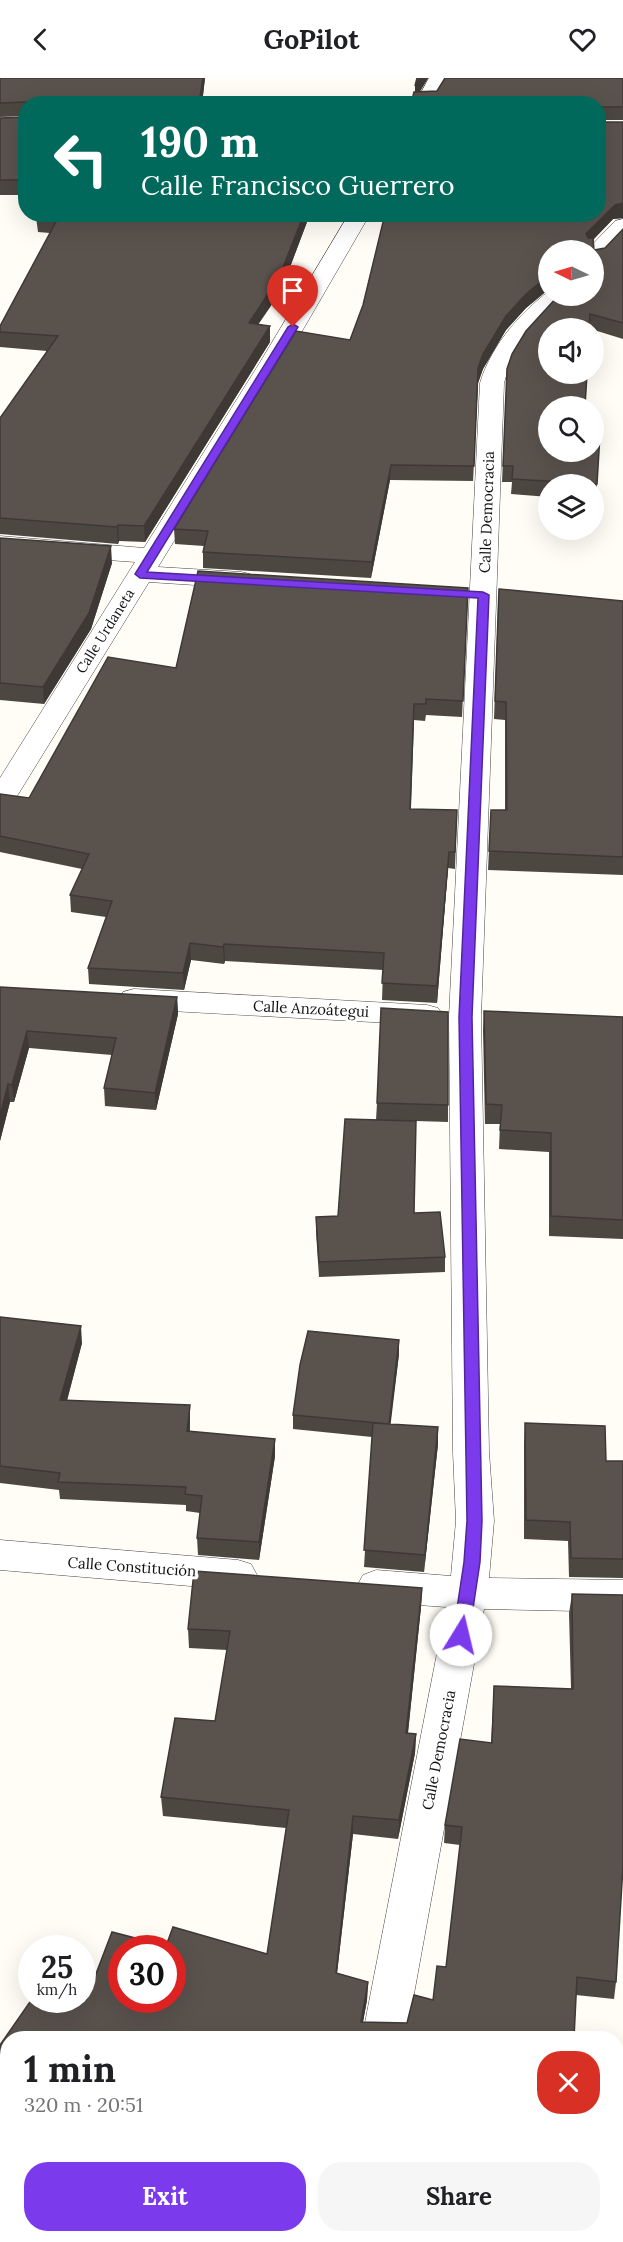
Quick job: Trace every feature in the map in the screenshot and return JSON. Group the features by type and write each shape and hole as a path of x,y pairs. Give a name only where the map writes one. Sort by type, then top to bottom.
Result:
{"street":[{"path":"429,96 439,78"},
{"name":"Calle Urdaneta","path":"0,801 271,364 355,222"},
{"path":"604,246 623,226"},
{"name":"Calle Democracia","path":"385,2031 455,1668 472,1562 483,595 494,371 510,344 546,306"},
{"path":"0,544 270,582"},
{"name":"Calle Anzoátegui","path":"107,998 477,1017"},
{"name":"Calle Constitución","path":"0,1555 267,1578"},
{"path":"337,1583 467,1593 623,1596"}],"building":[{"path":"0,78 203,78 200,96 18,96 18,102 0,103"},
{"path":"445,78 623,78 623,107 606,107 606,96 413,96 414,92 437,91"},
{"path":"18,117 18,180 0,180 0,118"},
{"path":"606,122 623,122 623,203 615,205 606,214"},
{"path":"56,222 301,222 280,275 249,323 270,326 144,526 118,525 117,527 0,518 0,418 58,336 0,332 0,326"},
{"path":"383,222 598,222 586,234 588,238 593,238 593,240 538,240 538,284 506,316 483,354 478,368 474,466 391,465 372,562 203,552 208,531 174,529 296,331 350,340 363,305"},
{"path":"623,229 623,323 590,314 590,318 538,318 538,384 586,384 586,396 538,396 538,462 598,462 598,474 538,474 538,481 512,479 513,466 503,466 507,369 512,354 526,331 549,306 604,306 604,248"},
{"path":"0,538 111,546 89,613 43,687 0,683"},
{"path":"198,571 468,588 463,701 426,699 426,704 414,704 410,809 457,810 455,852 449,852 437,986 382,983 384,953 224,944 223,947 190,943 183,973 88,968 112,901 70,895 89,854 0,836 0,794 29,798 108,657 176,668"},
{"path":"499,589 623,601 623,857 489,851 491,810 507,810 506,702 495,701"},
{"path":"0,987 177,997 155,1093 104,1088 116,1038 27,1031 12,1085 8,1084 0,1116"},
{"path":"381,1008 448,1012 448,1105 377,1103"},
{"path":"484,1011 623,1017 623,1220 551,1216 551,1133 500,1130 502,1105 486,1104"},
{"path":"345,1119 416,1121 414,1213 440,1212 445,1257 319,1262 316,1217 338,1216"},
{"path":"0,1317 81,1326 60,1400 190,1405 187,1431 275,1439 259,1542 197,1538 202,1496 185,1494 186,1487 58,1482 60,1473 0,1466"},
{"path":"308,1331 399,1340 389,1424 293,1415 300,1365"},
{"path":"373,1423 438,1427 425,1555 364,1550"},
{"path":"525,1423 605,1426 606,1461 623,1461 623,1559 571,1558 570,1522 526,1520"},
{"path":"194,1571 422,1588 406,1733 416,1734 399,1820 353,1816 336,1973 368,1982 361,2022 407,2023 414,1995 433,2000 437,1966 446,1967 462,1827 445,1825 460,1739 492,1743 494,1686 573,1689 572,1594 623,1595 623,1866 616,1982 577,1977 574,2031 10,2031 22,2013 96,2013 96,1974 108,1942 108,2013 186,2013 186,1935 170,1935 173,1927 267,1954 289,1810 161,1797 175,1718 215,1721 230,1631 188,1629"}],"route":[{"path":"293,327 140,574 483,595 465,1017 474,1521 472,1562 461,1635"}]}
